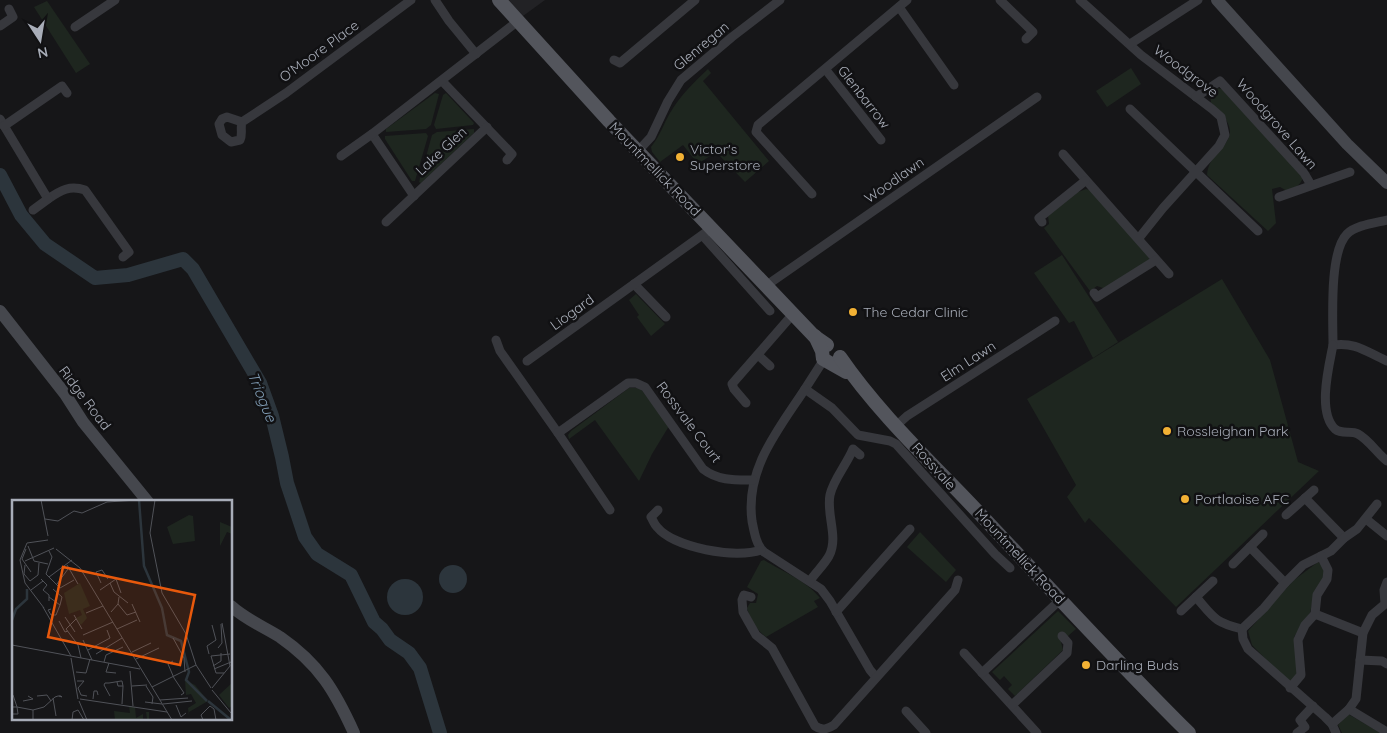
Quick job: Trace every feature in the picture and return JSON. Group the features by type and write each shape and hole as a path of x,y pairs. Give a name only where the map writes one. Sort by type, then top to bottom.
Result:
{"main road":[{"name":"Mountmellick Road","path":"499,0 638,151 707,232 766,285 814,336 829,355 853,377 1136,681 1189,733"}],"street":[{"path":"75,27 115,0"},
{"name":"O'Moore Place","path":"242,122 272,103 411,0"},
{"path":"435,0 449,21 476,54"},
{"path":"614,60 620,63 695,0"},
{"name":"Glenregan","path":"638,151 652,137 668,100 681,80 780,0"},
{"name":"Glenbarrow","path":"812,194 756,132 758,125 826,70 907,0"},
{"path":"1000,0 1033,32 1026,39"},
{"name":"Woodgrove","path":"1080,0 1130,44 1221,117 1225,135 1218,146 1139,238"},
{"name":"Woodgrove","path":"1130,44 1198,0"},
{"path":"1217,0 1347,144 1387,183"},
{"path":"899,7 954,85"},
{"path":"0,26 13,17 9,8"},
{"path":"341,156 442,81 518,21"},
{"name":"Glenbarrow","path":"826,70 880,141"},
{"name":"Lake Glen","path":"442,81 512,154 507,160"},
{"name":"Woodgrove Lawn","path":"1196,97 1220,81 1304,173 1311,185"},
{"path":"48,199 2,122 62,86 67,93"},
{"name":"Woodlawn","path":"766,285 1037,97"},
{"path":"1130,109 1258,231"},
{"name":"Lake Glen","path":"386,222 487,127"},
{"name":"Lake Glen","path":"372,134 414,196"},
{"path":"1063,154 1169,274"},
{"name":"Woodgrove Lawn","path":"1278,197 1350,172"},
{"path":"1042,222 1039,218 1085,181"},
{"path":"33,210 59,191 74,186 85,190 130,252 124,257"},
{"path":"1387,220 1357,228 1348,233 1337,250 1334,281 1333,345 1325,390 1328,414 1334,428 1339,431 1358,434 1387,461"},
{"path":"707,232 770,310"},
{"name":"Liogard","path":"527,361 707,232"},
{"path":"1094,293 1097,297 1156,260"},
{"path":"634,284 666,318"},
{"name":"Ridge Road","path":"0,311 65,394 83,422 146,500"},
{"path":"746,403 732,384 793,314"},
{"name":"Elm Lawn","path":"897,426 907,416 1055,321"},
{"path":"496,340 500,351 558,432 610,510"},
{"path":"1333,345 1350,344 1360,346 1387,361"},
{"path":"758,355 770,366"},
{"path":"829,355 821,364 762,456 753,480 750,507 754,534 761,550 820,589 876,677"},
{"name":"Rossvale Court","path":"558,432 628,383 636,383 645,386 703,469 710,475 735,480 753,480"},
{"name":"Rossvale","path":"805,389 832,408 858,435 890,441 896,444 994,554 1010,568"},
{"path":"810,581 829,556 833,537 828,505 833,486 853,450 860,455"},
{"path":"1286,515 1314,490"},
{"path":"1305,498 1344,538"},
{"path":"1242,629 1303,565 1331,551 1344,538 1357,529 1377,504"},
{"path":"658,510 651,517 657,528 670,537 702,549 722,553 746,554 761,550"},
{"path":"1366,519 1387,536"},
{"path":"836,612 910,529"},
{"path":"1233,564 1263,534"},
{"path":"1250,547 1285,583"},
{"path":"1290,688 1301,675 1298,640 1305,625 1316,614 1317,595 1327,580 1328,570 1321,556"},
{"path":"751,597 744,595 742,600 743,612 748,622 756,635 772,648 815,726 819,729 829,729 955,590 958,580"},
{"path":"1181,611 1213,581"},
{"path":"1332,724 1356,699 1363,633 1372,616 1386,605 1384,590 1387,582"},
{"path":"1196,597 1215,620 1224,625 1242,629"},
{"path":"982,673 1060,600"},
{"path":"232,607 279,637 309,661 332,688 354,733"},
{"path":"1316,614 1363,633"},
{"path":"1242,629 1243,639 1248,649 1332,724 1336,733"},
{"path":"1012,705 1067,653 1068,644 1062,636"},
{"path":"964,653 1037,733"},
{"path":"1360,660 1382,661 1387,664"},
{"path":"1297,733 1305,728 1300,720 1313,706"},
{"path":"1349,708 1387,732"},
{"path":"906,710 926,733"}],"shaded area":[{"path":"507,0 545,0 523,16"},
{"path":"47,1 90,64 76,73 34,7"},
{"path":"1131,68 1141,84 1107,107 1096,91"},
{"path":"708,69 711,73 703,81 769,161 745,182 716,152 698,164 683,145 660,162 652,152 651,147 674,107"},
{"path":"1215,88 1222,89 1303,177 1301,182 1293,189 1287,191 1280,187 1272,189 1276,223 1268,231 1207,175 1215,156 1230,135 1224,116 1211,103 1210,92"},
{"path":"435,93 439,94 431,125 426,129 386,132 386,129"},
{"path":"446,93 474,123 473,125 436,129 434,125 443,95"},
{"path":"474,129 474,133 421,183 419,182 432,135 437,132"},
{"path":"426,133 428,136 415,181 412,181 385,139 385,136"},
{"path":"1086,189 1090,190 1149,253 1149,260 1106,289 1097,286 1090,291 1044,228 1049,224 1048,216 1078,192"},
{"path":"1062,255 1118,342 1093,358 1074,321 1069,323 1034,273"},
{"name":"Rossleighan Park","path":"1222,279 1270,360 1298,462 1319,471 1176,607 1089,518 1085,523 1067,497 1076,485 1027,399"},
{"path":"636,294 665,324 651,336 637,317 639,315 629,300"},
{"path":"629,388 640,388 669,426 652,454 639,481 595,420 569,439 568,435"},
{"path":"920,532 956,570 946,582 907,547"},
{"path":"764,560 801,581 820,598 814,601 818,607 766,637 754,624 747,608 750,603 756,603 758,594 747,587 761,561"},
{"path":"1318,562 1324,566 1326,572 1314,595 1310,613 1294,637 1299,673 1293,681 1287,681 1252,645 1248,631 1294,580"},
{"path":"453,565 463,569 467,579 463,589 453,593 443,589 439,579 443,569"},
{"path":"405,579 418,584 423,597 418,610 405,615 392,610 387,597 392,584"},
{"path":"1058,611 1076,629 1061,642 1063,650 1015,696 1008,689 1012,685 1004,676 1000,680 992,672"},
{"path":"1348,714 1381,733 1342,733 1338,725"}],"waterway":[{"name":"Triogue","path":"0,175 21,215 45,244 95,278 128,275 183,259 193,269 260,383 272,416 287,483 305,537 317,554 351,575 374,622 390,640 409,653 420,668 440,733"}],"place":[{"name":"Victor's Superstore","path":"680,157"},
{"name":"The Cedar Clinic","path":"853,312"},
{"name":"Rossleighan Park","path":"1167,431"},
{"name":"Portlaoise AFC","path":"1185,499"},
{"name":"Darling Buds","path":"1086,665"}]}
